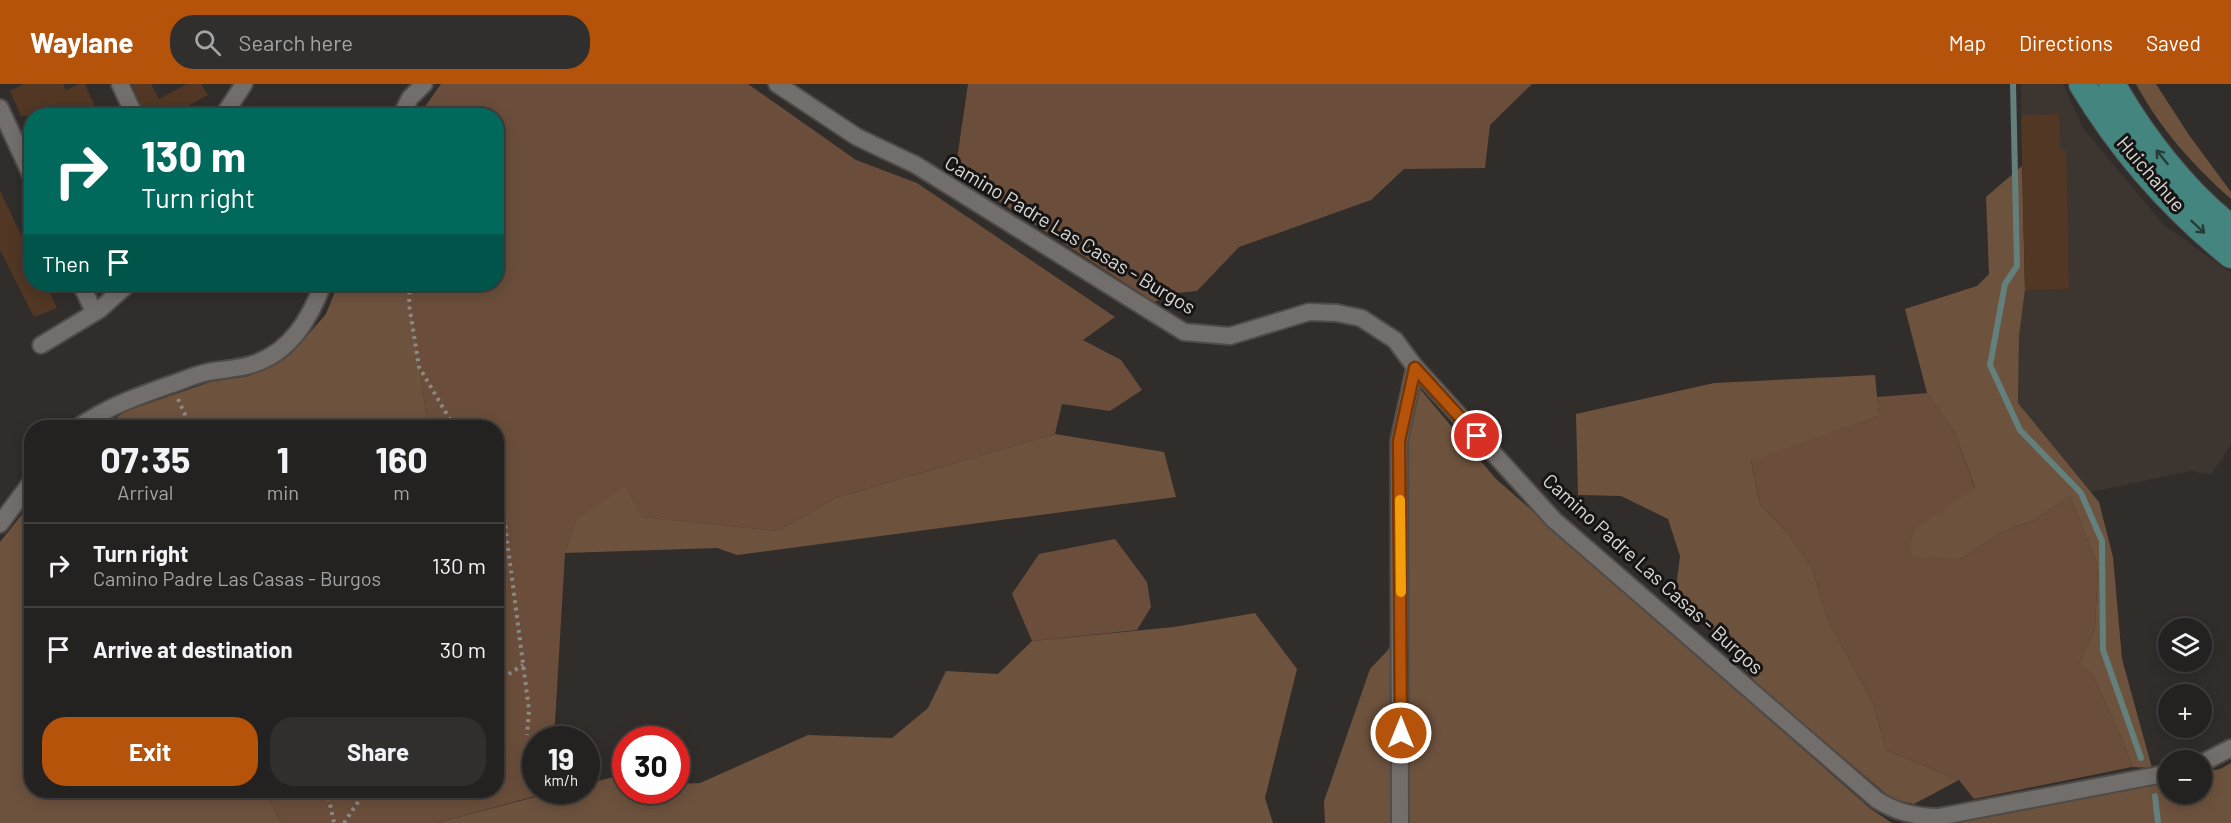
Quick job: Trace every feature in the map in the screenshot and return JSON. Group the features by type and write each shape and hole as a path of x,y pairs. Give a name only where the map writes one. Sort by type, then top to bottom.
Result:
{"main road":[{"name":"Huichahue","path":"2082,84 2107,123 2151,178 2195,224 2231,255"},
{"name":"Huichahue","path":"2112,84 2161,155 2216,216 2231,228"}],"street":[{"path":"120,84 131,108"},
{"path":"405,108 410,98 424,84"},
{"name":"Camino Padre Las Casas - Burgos","path":"777,84 856,137 916,165 1184,332 1230,336 1309,312 1337,313 1361,318 1377,327 1395,340 1415,368 1554,520 1876,800 1887,807 1911,815 1938,817 2158,775"},
{"path":"227,108 238,87"},
{"path":"0,108 24,160"},
{"path":"84,291 94,312"},
{"path":"41,345 94,312 120,291"},
{"path":"90,420 116,404 172,384 207,372 254,364 269,357 294,338 304,326 320,291"},
{"path":"1400,823 1399,441 1415,368"},
{"path":"0,524 24,492"},
{"path":"2212,758 2231,748"}],"path":[{"path":"410,291 409,304 419,367 450,420"},
{"path":"172,384 187,420"},
{"path":"504,516 524,665 529,710 528,726"},
{"path":"504,677 524,665"},
{"path":"329,798 334,823"},
{"path":"344,823 361,798"}],"shaded area":[{"path":"441,84 748,84 856,160 917,183 1115,317 1083,340 1121,360 1142,390 1110,411 1062,404 1055,434 835,498 778,531 641,517 576,519 565,553 555,726 522,726 522,800 436,823 281,823 269,798 504,798 504,420 427,420 409,291 504,291 504,108 424,108"},
{"path":"968,84 1532,84 1490,125 1485,168 1404,169 1371,200 1239,247 1197,291 1177,293 1154,302 955,173"},
{"path":"2021,84 2063,84 2083,128 2164,225 2231,273 2231,445 2211,475 2191,471 2091,492 2018,403 2019,336 2025,290"},
{"path":"2136,84 2156,84 2189,135 2231,192 2231,199 2178,146"},
{"path":"2022,166 2025,290 2019,336 2018,403 2099,502 2113,557 2122,659 2152,768 2132,767 2122,739 2092,674 2079,664 2095,628 2098,566 2070,496 2034,520 2005,531 1960,559 1912,556 1910,543 1916,527 1975,488 1955,433 1927,393 1905,309 1977,286 1989,274 1986,197"},
{"path":"335,291 409,291 427,420 113,420 126,411 210,382 249,376 291,354 326,314"},
{"path":"1875,375 1879,416 1751,461 1760,504 1787,532 1812,568 1828,620 1873,703 1886,750 1959,780 1914,804 1892,799 1759,686 1676,588 1680,556 1668,519 1621,496 1578,495 1576,414 1714,383"},
{"path":"1420,389 1495,478 1871,809 1892,823 1325,823 1324,801 1370,669 1388,650 1407,615 1406,442"},
{"path":"1927,393 1955,433 1975,489 1916,527 1960,559 2005,531 2034,520 2070,496 2098,566 2095,628 2079,664 2092,674 2122,739 2132,767 1974,799 1959,780 1886,750 1873,703 1828,620 1812,568 1787,532 1760,504 1751,460 1879,416 1877,397"},
{"path":"1055,434 1164,452 1176,497 737,555 717,548 565,553 576,519 625,487 642,517 778,531 835,498"},
{"path":"24,512 24,798 269,798 281,823 0,823 0,542"},
{"path":"1115,539 1147,582 1151,607 1137,630 1032,641 1012,594 1039,554"},
{"path":"1255,613 1297,669 1265,798 1273,823 436,823 522,800 522,804 600,804 600,781 612,777 612,804 690,804 690,783 700,783 808,735 892,738 928,708 946,671 998,674 1032,641 1174,627"},
{"path":"2231,763 2231,823 1944,823 2158,781 2158,804 2212,804 2212,770"}],"building":[{"path":"24,84 63,84 66,90 79,84 85,84 96,108 24,108 24,116 21,116 10,91"},
{"path":"132,84 151,84 159,99 187,84 201,84 208,95 184,108 142,108"},
{"path":"2059,114 2060,150 2066,150 2069,289 2025,290 2021,115"},
{"path":"0,191 24,240 24,291 49,291 57,308 34,317 0,250"}],"waterway":[{"path":"2013,84 2017,266 2005,284 1990,365 2020,430 2081,493 2102,541 2103,650 2141,758"},
{"path":"2155,796 2158,823"}],"slow traffic":[{"path":"1400,500 1401,592"}],"route":[{"path":"1401,733 1399,441 1415,368 1477,436"}]}
